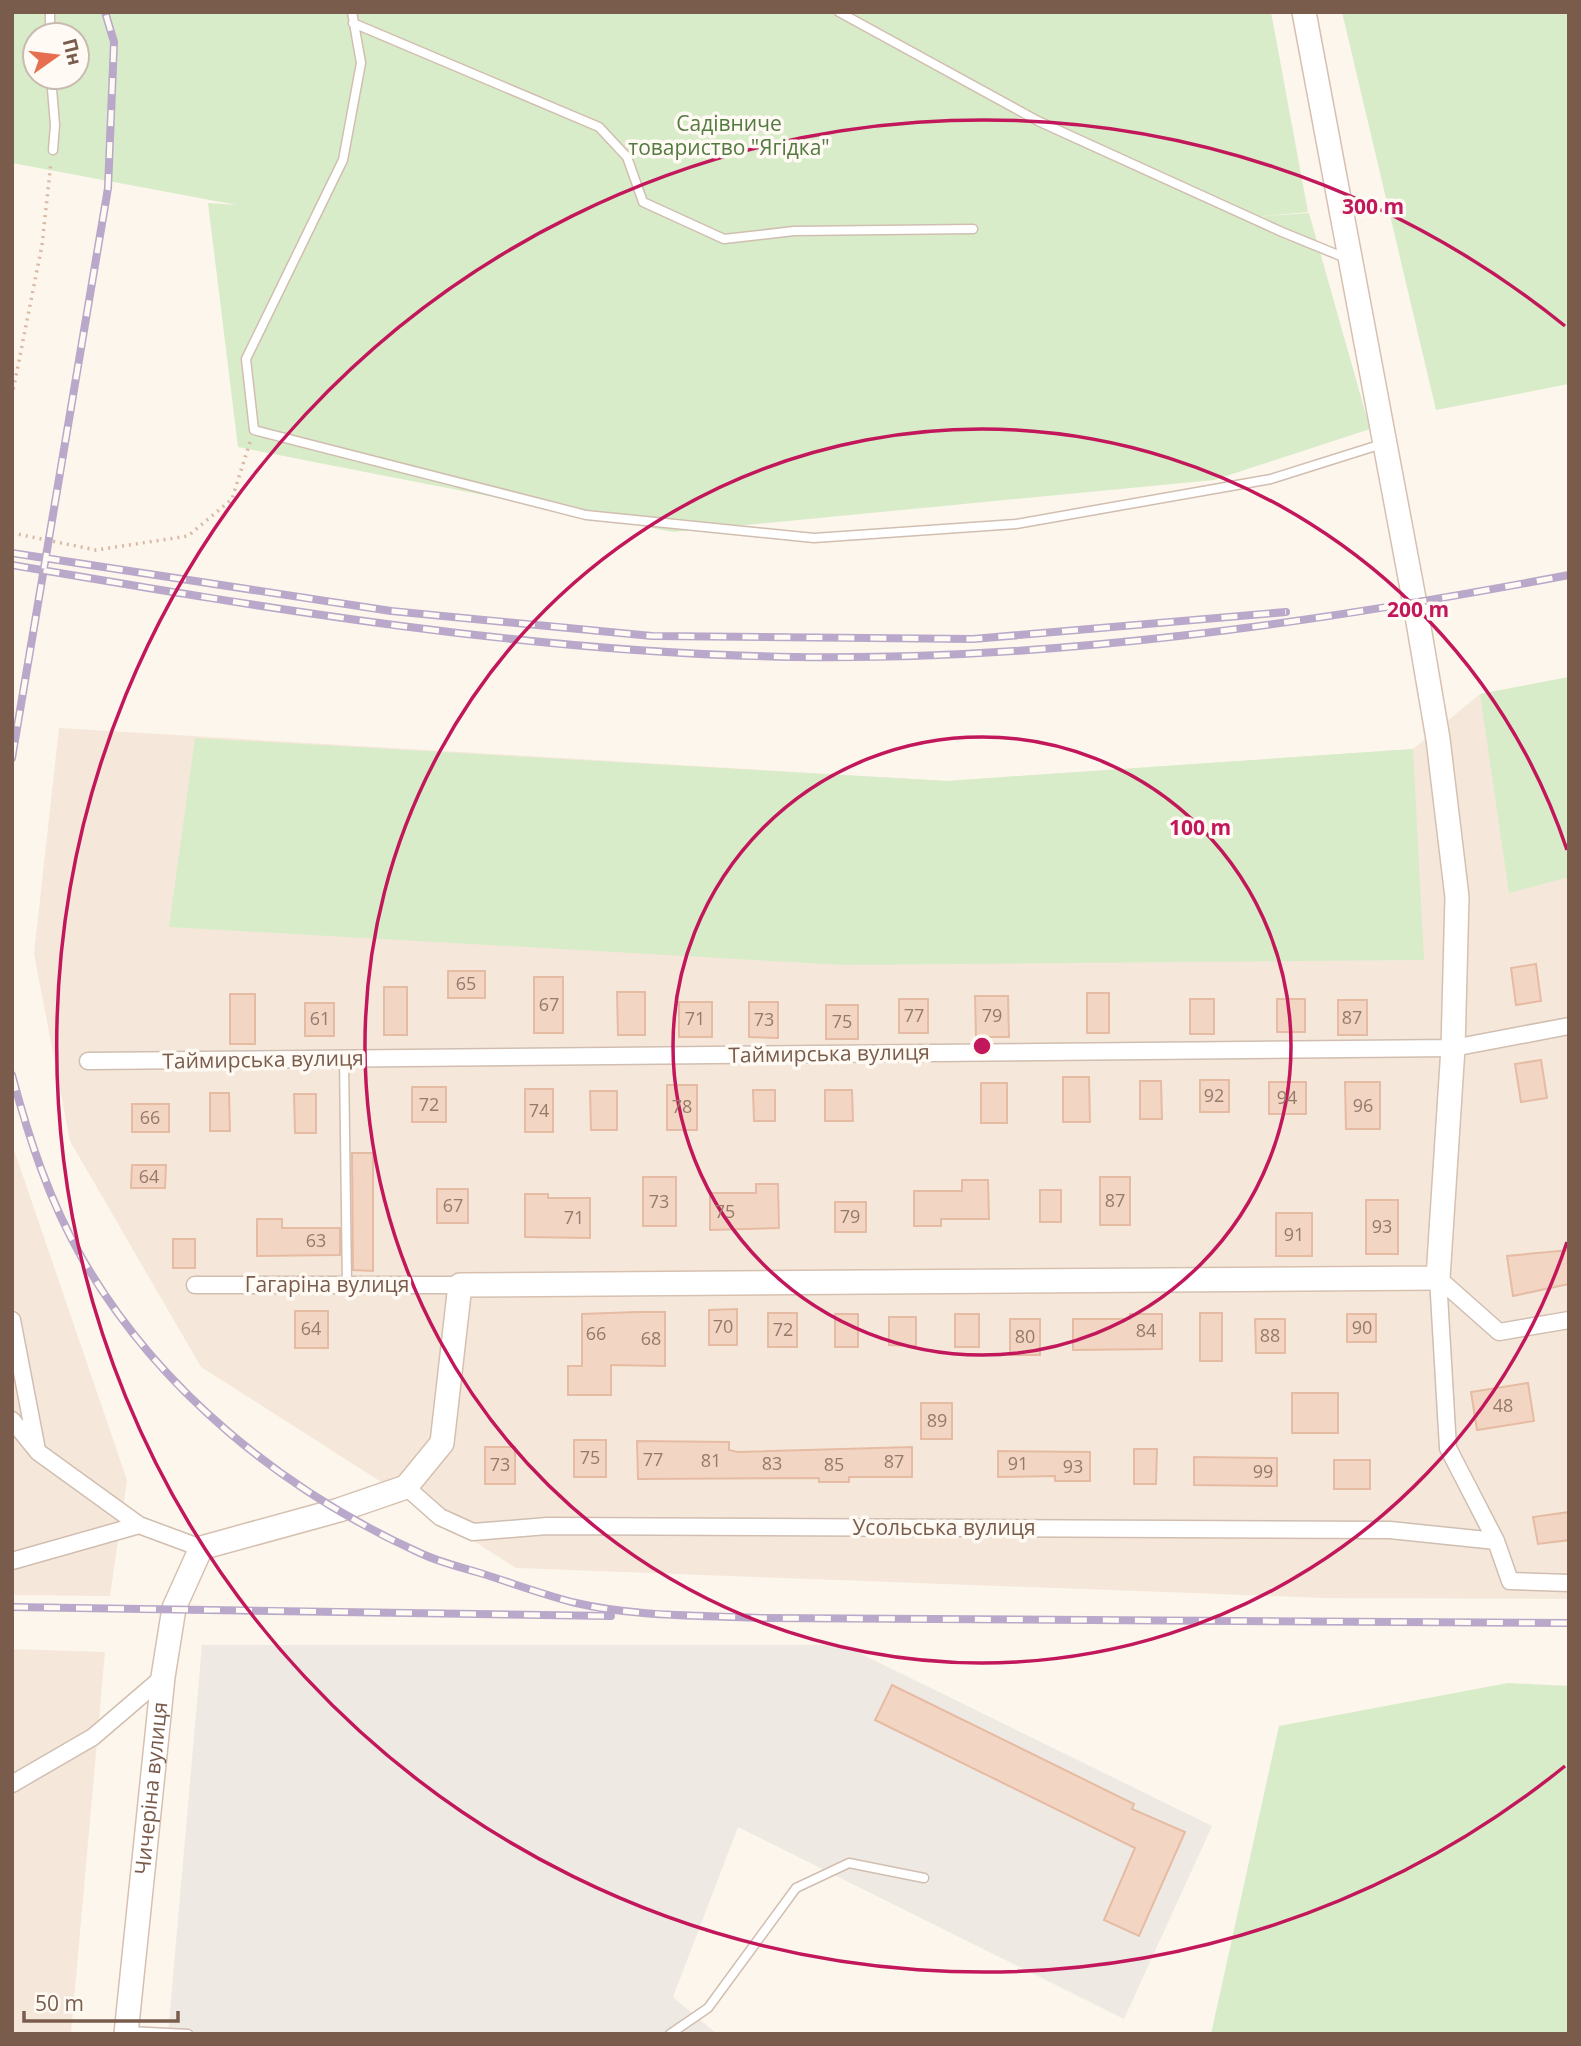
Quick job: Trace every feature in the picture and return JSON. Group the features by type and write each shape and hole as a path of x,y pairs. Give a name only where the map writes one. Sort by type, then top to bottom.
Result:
{"main road":[{"path":"201,1548 339,1510 406,1487 442,1443 460,1285 1438,1278 1452,1048 1457,897 1435,726 1304,12"},
{"name":"Чичеріна вулиця","path":"126,2032 163,1677 174,1608 201,1548"}],"street":[{"name":"Таймирська вулиця","path":"88,1061 1452,1048 1569,1026"},
{"path":"1438,1278 1499,1332 1569,1320"},
{"path":"1438,1278 1448,1448 1496,1541 1510,1581 1569,1583"},
{"name":"Гагаріна вулиця","path":"195,1284 460,1285"},
{"path":"12,1320 38,1452"},
{"path":"12,1420 38,1452 139,1525 201,1548"},
{"name":"Усольська вулиця","path":"406,1487 440,1517 473,1532 547,1526 1390,1530 1496,1541"},
{"path":"12,1561 139,1525"},
{"path":"12,1784 93,1737 163,1677"}],"lane":[{"path":"352,12 361,63 343,160 246,359 254,430 586,516 814,538 1016,524 1271,479 1385,443"},
{"path":"839,12 1038,121 1282,233 1351,260"},
{"path":"353,23 598,127 626,157 643,201 694,228 724,239 794,232 974,229"},
{"path":"52,91 55,125 53,150"},
{"path":"344,1059 347,1285"},
{"path":"670,2034 708,2008 796,1888 849,1863 924,1878"},
{"path":"126,2032 188,2034"}],"path":[{"path":"12,396 42,245 53,150"},
{"path":"12,533 96,550 188,536 232,499 254,430"}],"shaded area":[{"path":"1569,677 1569,1599 1324,1598 516,1568 201,1367 70,1141 34,954 59,728 947,781 1413,749 1480,694"},
{"path":"12,1144 127,1480 110,1596 12,1595"},
{"path":"202,1645 843,1645 1212,1826 1124,2019 738,1827 673,1997 717,2034 168,2034"},
{"path":"12,1649 105,1652 71,2034 12,2034"}],"green space":[{"name":"Садівниче товариство \"Ягідка\"","path":"12,12 1271,12 1308,212 1253,217 1309,213 1370,429 1214,480 673,532 238,447 208,203 237,205 12,163"},
{"path":"1342,12 1569,12 1569,384 1436,410"},
{"path":"1569,677 1569,877 1509,893 1480,694"},
{"path":"195,738 947,781 1413,749 1424,960 844,965 169,927"},
{"path":"1508,1683 1569,1686 1569,2034 1211,2034 1279,1726"}],"building":[{"path":"1536,964 1541,1001 1516,1005 1511,968"},
{"path":"448,971 485,971 485,998 448,998"},
{"path":"534,977 563,977 563,1033 534,1033"},
{"path":"384,987 407,987 407,1035 384,1035"},
{"path":"617,992 645,992 645,1035 618,1035"},
{"path":"1087,993 1109,993 1109,1033 1087,1033"},
{"path":"230,994 255,994 255,1044 230,1044"},
{"path":"975,996 1008,996 1009,1037 976,1037"},
{"path":"899,999 928,999 928,1033 899,1033"},
{"path":"1190,999 1214,999 1214,1034 1190,1034"},
{"path":"1277,999 1305,999 1305,1032 1277,1032"},
{"path":"1338,1000 1367,1000 1367,1035 1338,1035"},
{"path":"679,1002 712,1002 712,1037 679,1037"},
{"path":"749,1002 778,1002 778,1038 749,1037"},
{"path":"305,1003 334,1003 334,1036 305,1036"},
{"path":"826,1005 858,1005 858,1039 826,1039"},
{"path":"1541,1060 1547,1098 1521,1102 1515,1064"},
{"path":"1063,1077 1089,1077 1090,1122 1063,1122"},
{"path":"1200,1080 1229,1080 1229,1112 1200,1112"},
{"path":"1140,1081 1161,1081 1162,1119 1140,1119"},
{"path":"1269,1082 1306,1082 1306,1114 1269,1114"},
{"path":"1345,1082 1380,1082 1380,1129 1346,1129"},
{"path":"981,1083 1007,1083 1007,1123 981,1123"},
{"path":"667,1085 697,1085 697,1130 667,1130"},
{"path":"412,1087 446,1087 446,1122 412,1122"},
{"path":"525,1089 553,1089 553,1132 525,1132"},
{"path":"753,1090 775,1090 775,1121 754,1121"},
{"path":"825,1090 852,1090 853,1121 825,1121"},
{"path":"590,1091 617,1091 617,1130 591,1130"},
{"path":"210,1093 229,1093 230,1131 210,1131"},
{"path":"294,1094 316,1094 316,1133 295,1133"},
{"path":"132,1104 169,1104 169,1132 132,1132"},
{"path":"352,1153 373,1153 373,1271 353,1270"},
{"path":"132,1165 166,1165 165,1188 131,1188"},
{"path":"643,1177 676,1177 676,1226 643,1226"},
{"path":"1100,1177 1130,1177 1130,1225 1100,1225"},
{"path":"962,1180 988,1180 989,1219 941,1219 941,1226 914,1226 914,1191 962,1191"},
{"path":"756,1184 778,1184 779,1228 710,1230 710,1193 756,1193"},
{"path":"437,1189 468,1189 468,1223 437,1223"},
{"path":"1040,1190 1061,1190 1061,1222 1040,1222"},
{"path":"525,1194 548,1194 548,1198 590,1198 590,1238 525,1237"},
{"path":"1366,1200 1398,1200 1398,1254 1366,1254"},
{"path":"835,1202 866,1202 866,1232 835,1232"},
{"path":"1276,1213 1312,1213 1312,1256 1276,1256"},
{"path":"257,1219 282,1219 282,1228 340,1228 340,1255 257,1256"},
{"path":"173,1239 195,1239 195,1268 173,1268"},
{"path":"1569,1250 1569,1284 1513,1296 1507,1256"},
{"path":"737,1309 737,1345 709,1345 709,1310"},
{"path":"295,1311 328,1311 328,1348 295,1348"},
{"path":"665,1312 665,1366 611,1365 611,1395 568,1395 568,1366 582,1366 582,1314"},
{"path":"768,1313 797,1313 797,1347 768,1347"},
{"path":"1200,1313 1222,1313 1222,1361 1200,1361"},
{"path":"835,1314 858,1314 858,1347 835,1347"},
{"path":"955,1314 979,1314 979,1347 955,1347"},
{"path":"1130,1314 1162,1314 1162,1349 1073,1350 1073,1319 1130,1319"},
{"path":"1347,1314 1376,1314 1376,1342 1347,1342"},
{"path":"889,1317 916,1317 916,1346 889,1345"},
{"path":"1010,1319 1040,1319 1040,1355 1010,1355"},
{"path":"1255,1319 1285,1319 1285,1353 1256,1353"},
{"path":"1528,1383 1534,1421 1477,1430 1471,1392"},
{"path":"1292,1393 1338,1393 1338,1433 1292,1433"},
{"path":"921,1403 952,1403 952,1439 921,1439"},
{"path":"574,1440 606,1440 606,1477 574,1477"},
{"path":"637,1441 729,1442 729,1450 738,1452 912,1447 912,1477 849,1477 849,1482 819,1482 819,1478 638,1479"},
{"path":"485,1447 515,1447 515,1484 485,1484"},
{"path":"1134,1449 1157,1449 1156,1484 1134,1484"},
{"path":"998,1451 1090,1452 1090,1481 1055,1481 1055,1476 998,1477"},
{"path":"1194,1457 1277,1458 1277,1486 1194,1485"},
{"path":"1334,1460 1370,1460 1370,1489 1334,1489"},
{"path":"1569,1512 1569,1540 1538,1544 1533,1517"},
{"path":"892,1685 1134,1804 1132,1809 1185,1832 1139,1936 1104,1920 1135,1848 875,1720"}],"railway":[{"path":"12,758 108,188 114,42 105,12"},
{"path":"12,553 391,611 652,636 973,639 1286,612"},
{"path":"12,565 304,612 499,638 696,654 794,657 989,653 1183,636 1377,609 1569,575"},
{"path":"12,1075 41,1169 70,1236 112,1306 147,1351 186,1393 273,1467 369,1528 435,1559 576,1603 668,1615 761,1618 1569,1623"},
{"path":"12,1607 611,1616"}]}
